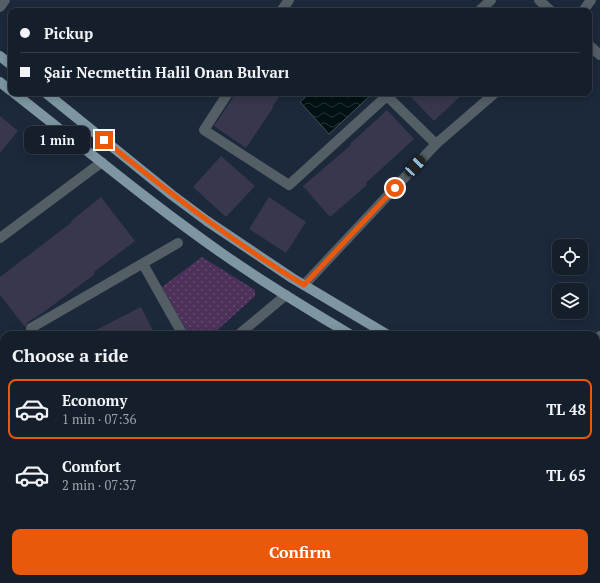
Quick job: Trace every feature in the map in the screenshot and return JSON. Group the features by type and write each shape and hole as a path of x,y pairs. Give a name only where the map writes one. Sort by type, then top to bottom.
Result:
{"main road":[{"path":"0,56 8,63"},
{"path":"0,82 8,89"},
{"path":"18,96 223,254 344,331"},
{"path":"50,96 172,195 207,221 304,285 381,331"}],"street":[{"path":"0,7 5,0"},
{"path":"482,8 491,0"},
{"path":"539,0 548,8"},
{"path":"592,48 600,55"},
{"path":"226,96 204,130 288,185 388,96"},
{"path":"390,96 436,144"},
{"path":"304,285 436,144 492,96"},
{"path":"0,238 102,162"},
{"path":"31,328 178,243"},
{"path":"143,264 181,331"},
{"path":"243,331 286,295"}],"shaded area":[{"path":"202,257 255,290 255,296 216,331 187,331 162,287"}],"water":[{"path":"307,96 370,96 329,134 300,102"}],"building":[{"path":"234,96 280,96 246,148 214,126"},
{"path":"410,96 461,96 434,121"},
{"path":"387,110 414,139 366,183 367,185 330,217 303,186 351,145 350,144"},
{"path":"0,116 18,131 0,153"},
{"path":"221,156 255,186 226,217 193,187"},
{"path":"101,197 135,241 94,272 95,274 28,322 25,327 0,295 0,277 72,222 71,221"},
{"path":"269,197 306,222 286,253 249,229"},
{"path":"141,307 153,331 94,331"}],"route":[{"path":"104,140 207,221 304,285 395,188"}]}
